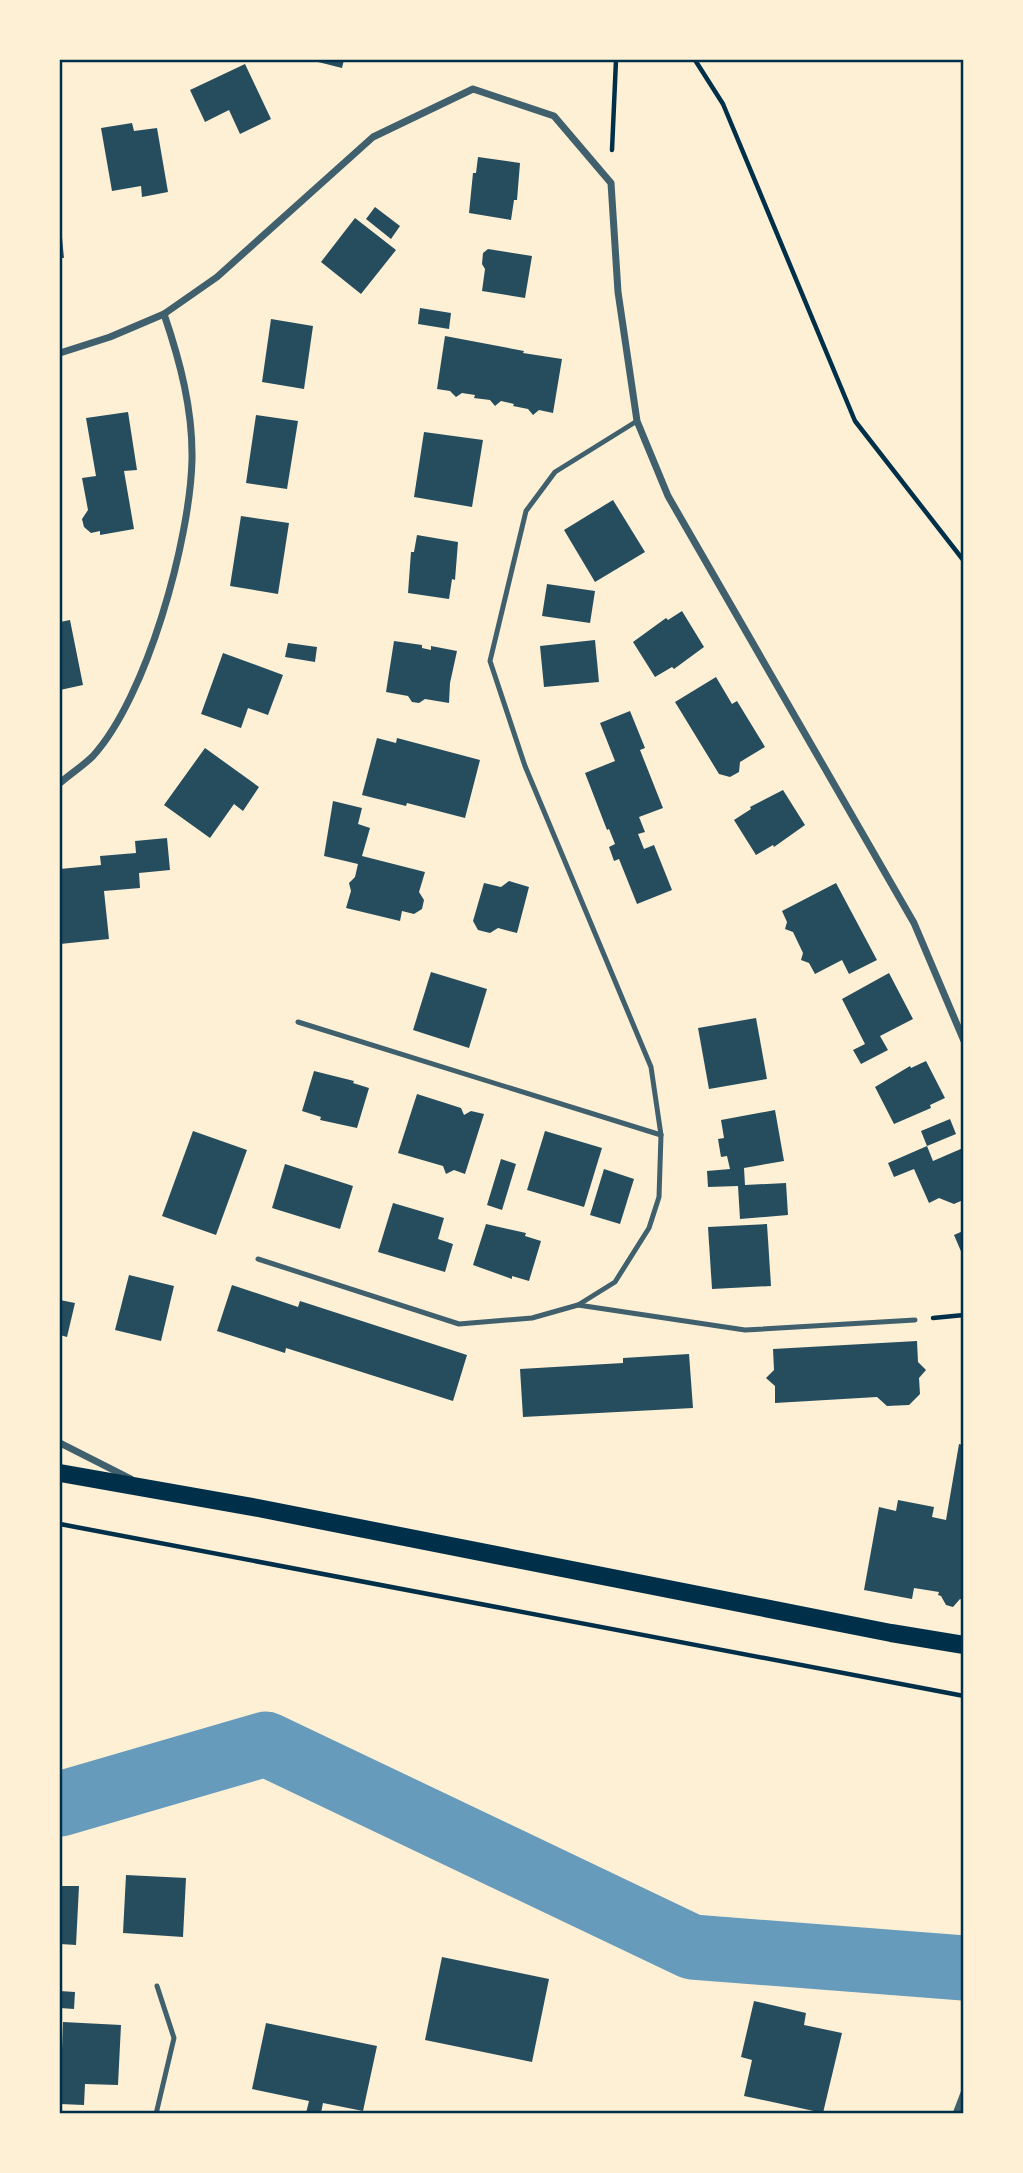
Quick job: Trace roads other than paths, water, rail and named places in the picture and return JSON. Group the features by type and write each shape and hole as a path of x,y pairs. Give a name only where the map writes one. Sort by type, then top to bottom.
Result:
{"main road":[{"path":"60,1473 964,1646"}],"street":[{"path":"60,353 110,337 164,314 216,277 373,137 473,89 554,117 611,183 618,292 637,421 668,496 915,923 964,1041"},
{"path":"60,783 93,756 117,723 142,673 159,626 187,517 192,460 188,402 179,356 164,314"},
{"path":"60,1443 153,1490"},
{"path":"956,2113 964,2093"}],"lane":[{"path":"258,1259 459,1324 532,1318 578,1305 615,1282 649,1228 659,1197 661,1135 651,1067 525,766 489,661 526,511 555,472 637,421"},
{"path":"298,1022 661,1135"},
{"path":"578,1305 744,1330 915,1320"},
{"path":"156,2113 174,2038 157,1986"}],"waterway":[{"path":"60,1804 266,1744 692,1947 964,1968"}]}
